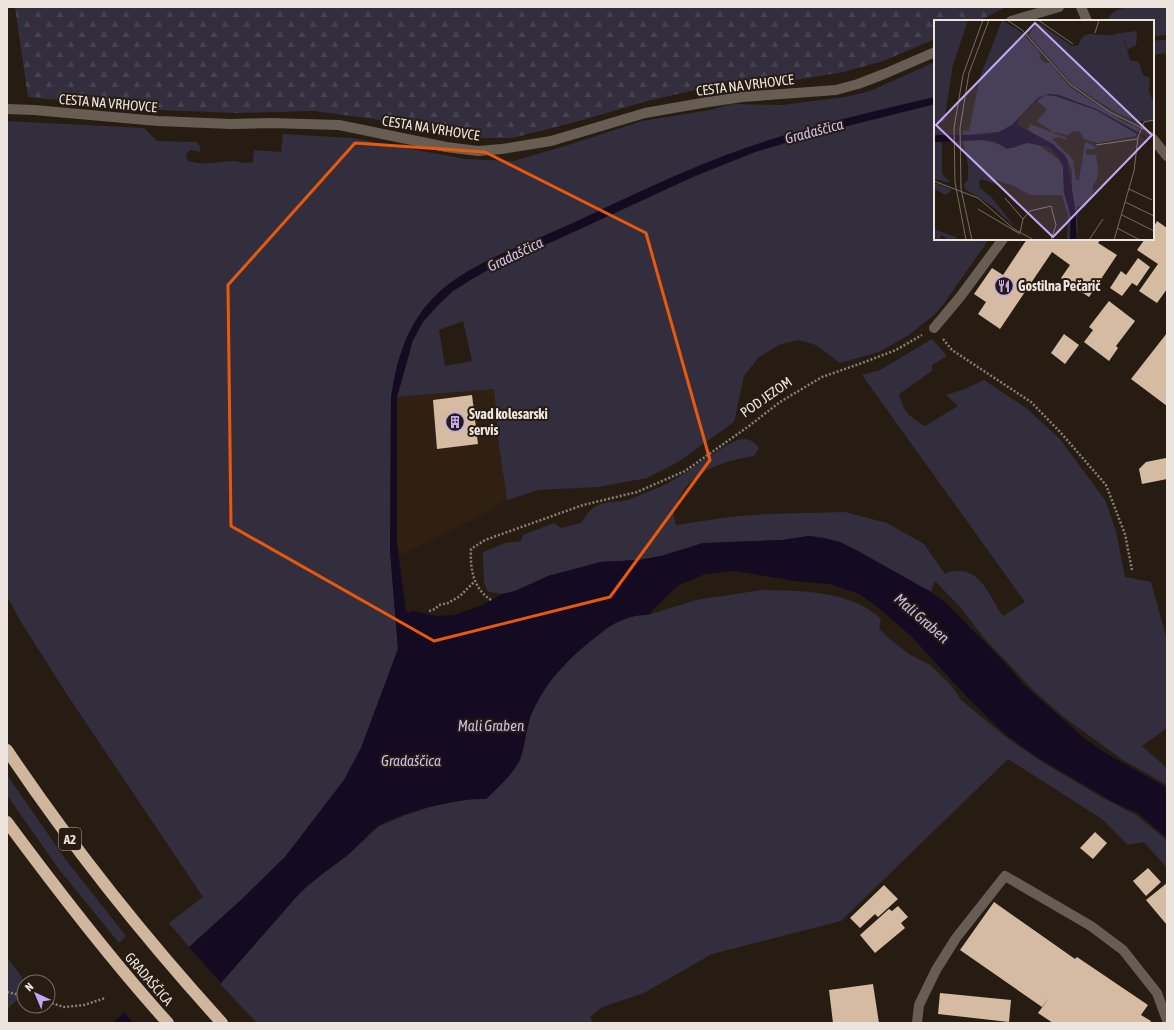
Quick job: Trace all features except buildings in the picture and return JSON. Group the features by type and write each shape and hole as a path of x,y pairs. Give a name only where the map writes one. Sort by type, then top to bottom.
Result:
{"highway":[{"name":"GRADAŠČICA","path":"7,750 76,848 137,925 222,1023"},
{"name":"GRADAŠČICA","path":"7,822 108,954 168,1023"}],"street":[{"path":"1014,20 1059,7"},
{"path":"1081,7 1087,20"},
{"name":"CESTA NA VRHOVCE","path":"7,109 158,121 231,124 271,123 339,125 446,147 478,151 551,141 645,113 742,96 836,90 858,84 934,52"},
{"path":"1154,141 1167,156"},
{"path":"934,328 960,297 1002,240"},
{"path":"917,1023 919,1005 940,964 956,938 1005,876 1091,926 1123,950 1157,993 1167,1020"}],"path":[{"name":"POD JEZOM","path":"474,582 470,564 471,549 485,540 583,505 637,492 685,471 749,426 780,402 822,377 896,350 934,328"},
{"path":"934,328 952,350 1031,402 1061,433 1106,485 1125,534 1132,570"},
{"path":"430,610 432,611 440,605 448,603 460,596 474,582 491,600"},
{"path":"56,1004 64,1007 84,1005 105,998"}],"highlighted area":[{"path":"355,143 485,152 646,233 710,460 610,597 434,641 231,526 228,285"}],"shaded area":[{"path":"494,389 499,446 507,500 492,507 493,510 403,554 399,553 397,544 397,397"}],"green space":[{"path":"15,7 1006,7 981,20 934,20 934,39 883,61 843,72 783,82 739,80 651,100 572,123 512,138 478,138 433,131 374,119 314,111 237,113 162,110 28,97"},
{"path":"1127,7 1167,7 1167,35 1154,36 1154,20 1108,20 1112,13"},
{"path":"1167,40 1167,53 1154,55 1154,41"},
{"path":"934,62 934,97 809,129 553,232 469,271 447,285 433,299 407,337 398,362 391,398 390,551 398,649 361,748 344,780 285,857 241,900 189,947 169,923 203,897 68,696 21,622 7,596 7,121 144,128 157,141 196,142 200,146 200,152 191,150 186,154 187,160 199,163 234,161 246,163 253,162 254,150 281,152 283,134 353,138 465,159 513,161 642,121 710,110 732,104 782,105 845,97 870,91"},
{"path":"934,104 934,240 988,240 943,305 935,314 909,335 879,352 840,363 816,345 798,340 781,344 759,357 744,376 734,422 678,462 647,478 598,487 539,490 507,500 499,446 494,389 397,397 413,340 423,322 453,291 495,266 556,240 695,176 755,152 811,135","holes":["463,321 472,361 445,366 439,330"]},
{"path":"932,339 947,356 932,365 932,371 899,394 905,410 925,426 958,406 946,395 965,389 984,380 1026,408 1059,438 1105,500 1116,531 1125,577 1151,582 1167,640 1167,728 1142,746 1167,768 1167,785 1123,760 1065,718 1034,691 984,638 961,608 935,581 931,592 840,542 809,536 782,540 703,543 661,556 639,560 601,562 548,576 515,591 502,594 488,592 484,582 483,552 505,543 521,541 523,535 554,523 561,528 581,523 593,508 601,504 628,500 660,487 675,479 725,446 738,440 747,439 759,448 754,456 715,466 691,482 682,493 673,512 676,525 729,517 766,514 845,512 887,523 924,544 945,574 951,571 960,571 975,576 986,588 1003,616 1025,602 862,375 880,370"},
{"path":"762,590 825,594 855,602 869,609 881,619 879,628 887,637 909,654 930,665 951,685 961,700 1006,737 1039,760 1103,798 1136,815 1163,837 1167,841 1167,868 1144,842 1128,845 1102,819 1008,759 841,921 712,954 644,993 602,1007 590,1017 594,1023 257,1023 220,984 313,880 347,856 379,826 430,807 472,798 486,799 520,760 531,714 552,678 581,648 599,634 615,623 637,615 648,615 696,600"},
{"path":"7,775 66,860 126,936 119,943 58,868 7,795"},
{"path":"7,957 20,974 16,974 16,1001 7,1009"}],"water":[{"path":"934,97 934,104 811,135 755,152 695,176 556,240 495,266 453,291 438,305 423,322 413,340 397,397 397,544 406,611 408,613 412,611 437,616 454,615 480,606 502,594 515,591 548,576 601,562 639,560 661,556 703,543 782,540 809,536 840,542 931,592 947,604 1005,663 1024,685 1084,738 1107,754 1167,788 1167,838 1138,813 1115,803 1037,757 1005,734 969,699 911,636 880,609 859,594 829,584 801,582 736,571 705,574 677,586 648,615 628,618 603,631 577,653 559,671 537,702 530,718 522,754 517,766 486,799 474,799 432,806 403,815 380,825 350,853 298,895 186,1023 113,1023 189,947 241,900 285,857 344,780 361,748 398,649 390,551 391,398 396,370 404,344 417,319 425,308 447,285 461,275 491,259 653,185 728,154 754,145 844,119"}],"pier":[{"path":"187,945 222,984 188,1023 133,1023 123,1011"}],"place":[{"name":"Gostilna Pečarič","path":"1004,286"},
{"name":"Svad kolesarski servis","path":"455,422"}],"water label":[{"name":"Gradaščica","path":"814,131"},
{"name":"Gradaščica","path":"515,254"},
{"name":"Mali Graben","path":"922,618"},
{"name":"Mali Graben","path":"491,725"},
{"name":"Gradaščica","path":"411,760"}]}
